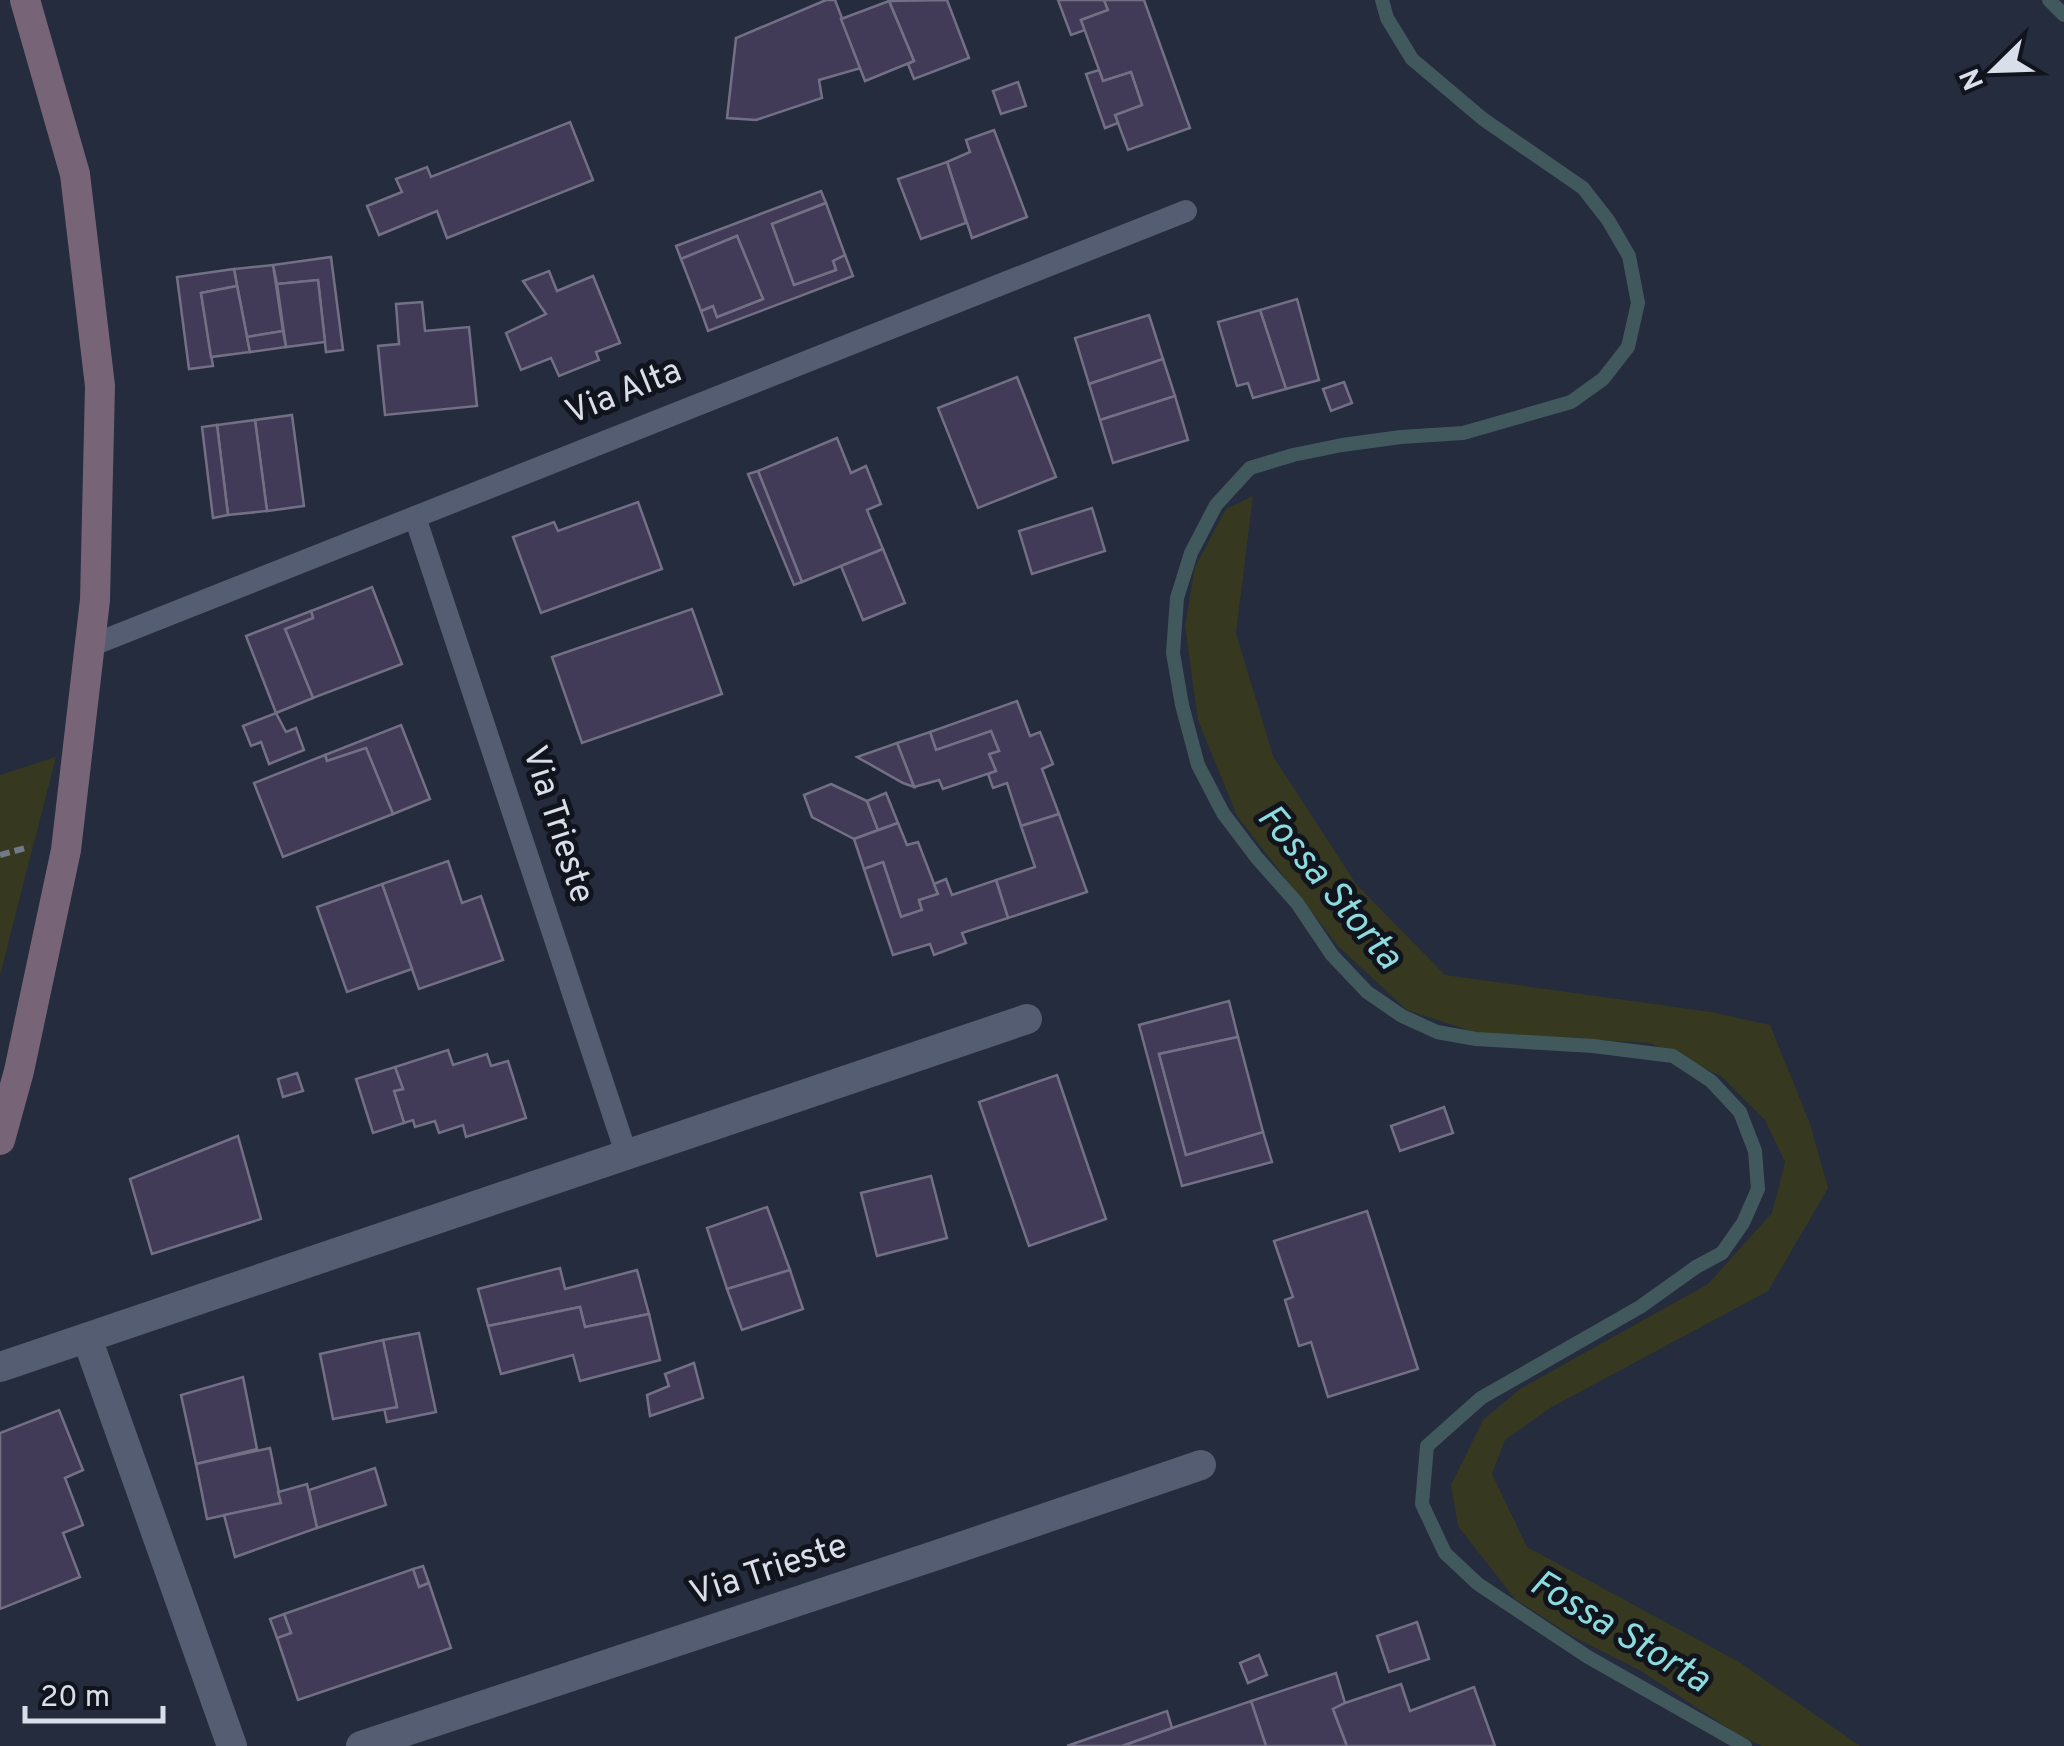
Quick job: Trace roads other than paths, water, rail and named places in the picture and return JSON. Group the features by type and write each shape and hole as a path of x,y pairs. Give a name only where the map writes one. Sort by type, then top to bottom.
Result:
{"main road":[{"path":"0,1140 19,1071 66,850 95,600 100,386 75,174 25,0"}],"street":[{"path":"0,1367 1026,1020"},
{"path":"87,1338 232,1746"},
{"name":"Via Trieste","path":"361,1746 1200,1465"}],"lane":[{"name":"Via Alta","path":"90,646 1186,210"},
{"name":"Via Trieste","path":"416,516 628,1156"}],"waterway":[{"name":"Fossa Storta","path":"1382,0 1387,18 1412,59 1483,119 1583,188 1608,220 1629,256 1638,303 1628,347 1603,379 1571,402 1463,433 1342,445 1250,468 1216,505 1191,553 1177,598 1173,653 1182,705 1198,765 1223,813 1297,903 1332,955 1367,992 1402,1016 1437,1032 1476,1039 1593,1046 1673,1056 1711,1081 1740,1112 1755,1151 1758,1189 1743,1223 1722,1253 1640,1307 1481,1398 1427,1446 1422,1504 1445,1553 1478,1584 1588,1657 1745,1746"},
{"name":"Fossa Storta","path":"2049,0 2064,15"}]}
